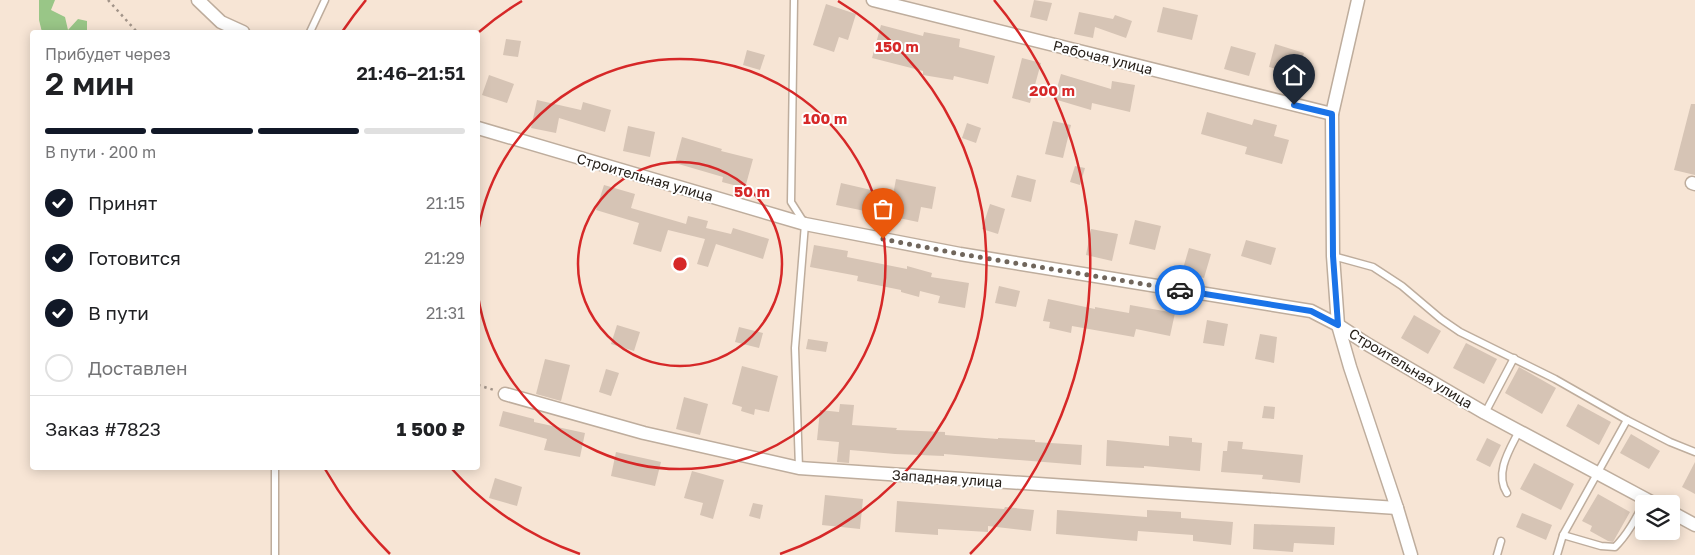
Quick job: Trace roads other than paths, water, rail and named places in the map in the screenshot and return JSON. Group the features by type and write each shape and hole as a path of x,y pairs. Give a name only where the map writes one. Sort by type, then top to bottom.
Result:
{"street":[{"path":"198,0 221,22 239,30"},
{"name":"Рабочая улица","path":"873,0 1332,114"},
{"path":"1358,0 1332,114 1333,256 1338,325 1410,555"},
{"name":"Строительная улица","path":"480,129 805,224 960,254 1311,311 1485,412 1640,495"},
{"name":"Западная улица","path":"505,394 644,433 799,468 1396,508"},
{"path":"1680,517 1695,525"}],"lane":[{"path":"311,30 325,0"},
{"path":"794,0 791,202 805,224 794,348 799,468"},
{"path":"1333,256 1373,267 1389,277 1460,332 1578,391 1627,420 1670,442 1695,452"},
{"path":"1485,412 1514,358"},
{"path":"1557,555 1564,535 1627,420"},
{"path":"1507,493 1503,487 1501,476 1506,459 1519,431"},
{"path":"275,470 275,555"},
{"path":"1564,535 1601,546 1615,547 1635,522"},
{"path":"1497,555 1501,541"}]}
